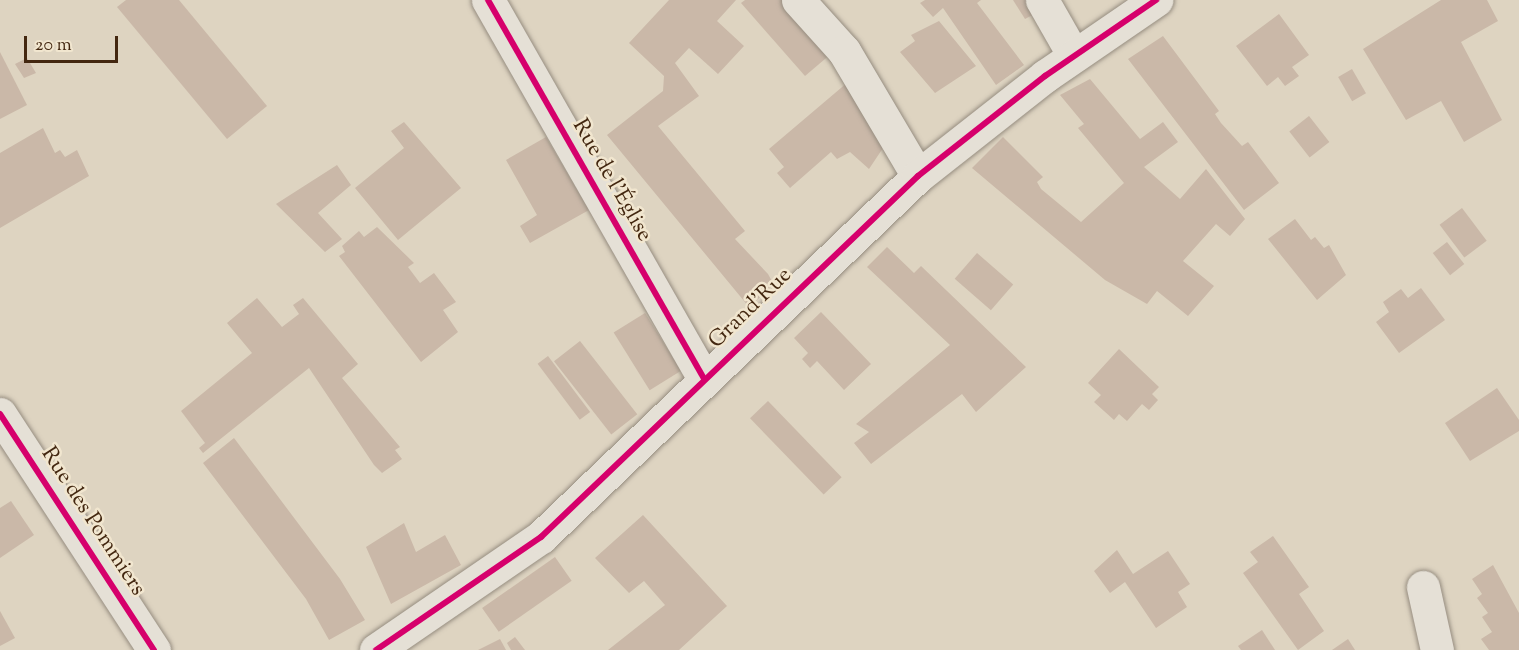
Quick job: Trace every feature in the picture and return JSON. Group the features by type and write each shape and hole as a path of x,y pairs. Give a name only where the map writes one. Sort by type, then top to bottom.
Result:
{"street":[{"name":"Rue de l'Église","path":"488,0 704,379"},
{"path":"798,0 844,51 918,176"},
{"path":"1042,0 1074,56"},
{"name":"Grand'Rue","path":"376,650 541,537 918,176 1074,56 1156,0"},
{"name":"Rue des Pommiers","path":"0,414 154,650"},
{"path":"1423,587 1437,650"}],"building":[{"path":"126,0 179,0 267,106 227,139 117,7"},
{"path":"669,0 736,0 717,21 744,46 718,74 689,48 675,63 699,96 658,126 745,231 735,239 768,274 774,285 749,307 607,135 663,91 664,76 629,43"},
{"path":"745,0 786,0 832,53 805,76 741,3"},
{"path":"925,0 981,0 977,3 1024,65 996,85 943,8 933,17 920,3"},
{"path":"1013,0 1028,0 1036,13 1025,19"},
{"path":"1441,0 1487,0 1498,21 1461,42 1502,120 1464,142 1441,101 1406,120 1363,49"},
{"path":"1279,14 1309,55 1292,67 1299,76 1285,86 1278,77 1267,86 1236,46"},
{"path":"939,21 976,66 935,93 900,52 915,41 911,35"},
{"path":"1163,36 1219,111 1215,114 1221,123 1242,146 1248,142 1279,183 1244,210 1128,59"},
{"path":"0,52 27,105 0,119"},
{"path":"27,58 36,73 24,78 15,64"},
{"path":"1352,69 1366,93 1352,101 1338,77"},
{"path":"1090,79 1140,139 1163,122 1178,142 1144,167 1180,199 1206,169 1245,219 1230,236 1216,224 1183,261 1214,286 1188,316 1157,291 1147,304 1105,280 972,168 1003,137 1043,177 1037,182 1041,189 1081,222 1124,183 1078,128 1084,124 1060,95"},
{"path":"848,82 887,142 869,169 850,152 837,159 831,152 790,188 777,173 784,167 769,149"},
{"path":"1309,116 1329,142 1310,157 1289,131"},
{"path":"404,122 461,188 398,240 355,188 404,148 391,131"},
{"path":"43,128 55,153 60,150 65,157 77,150 89,176 0,228 0,153"},
{"path":"546,137 589,210 530,243 520,226 537,215 506,160"},
{"path":"337,165 351,185 318,213 342,239 325,252 276,204"},
{"path":"1462,208 1487,241 1464,258 1440,225"},
{"path":"1295,219 1311,240 1315,237 1324,248 1329,245 1346,275 1317,300 1268,239"},
{"path":"377,227 414,263 408,267 420,283 434,273 456,302 443,310 458,332 421,362 339,256 345,252 342,246 359,231 364,237"},
{"path":"1447,242 1464,264 1450,275 1433,253"},
{"path":"887,247 914,273 921,266 1026,367 976,412 962,394 871,464 854,443 869,432 856,424 950,345 867,267"},
{"path":"977,253 1013,284 991,310 955,279"},
{"path":"1421,288 1445,320 1399,353 1376,322 1389,312 1383,302 1401,289 1408,298"},
{"path":"257,298 282,327 299,314 293,305 303,298 358,364 342,378 400,447 395,450 402,459 382,473 374,465 309,368 203,453 199,448 205,443 181,411 252,353 227,323"},
{"path":"821,312 871,364 844,390 817,361 810,368 802,359 808,353 794,338"},
{"path":"645,313 681,371 650,390 614,333"},
{"path":"580,341 637,414 611,435 554,361"},
{"path":"1119,349 1159,387 1152,394 1158,400 1149,410 1142,404 1127,421 1119,414 1114,420 1094,402 1101,395 1088,383"},
{"path":"548,356 590,412 580,420 538,364"},
{"path":"1497,388 1519,420 1519,431 1470,461 1445,423"},
{"path":"768,401 842,477 824,495 750,418"},
{"path":"234,438 340,579 365,620 329,640 306,599 203,463"},
{"path":"11,501 34,535 0,558 0,508"},
{"path":"643,515 727,606 679,650 608,650 665,605 644,581 629,593 595,558"},
{"path":"404,523 416,552 445,535 461,565 391,604 366,547"},
{"path":"1273,536 1309,587 1299,594 1324,631 1298,650 1243,573 1258,562 1250,552"},
{"path":"1117,550 1133,574 1168,551 1190,584 1178,592 1187,607 1156,628 1125,582 1110,593 1094,571"},
{"path":"555,557 572,581 499,632 482,608"},
{"path":"1493,565 1519,613 1519,650 1489,650 1481,639 1492,632 1482,617 1488,613 1477,598 1482,594 1472,579"},
{"path":"0,611 15,638 0,646"},
{"path":"1262,630 1275,650 1241,650 1238,646"},
{"path":"515,637 525,650 511,650 507,643"},
{"path":"500,639 506,650 478,650"},
{"path":"1348,639 1355,650 1332,650"}],"cycle path":[{"path":"488,0 704,379"},
{"path":"376,650 541,537 918,176 1045,76 1156,0"},
{"path":"0,414 154,650"}]}
